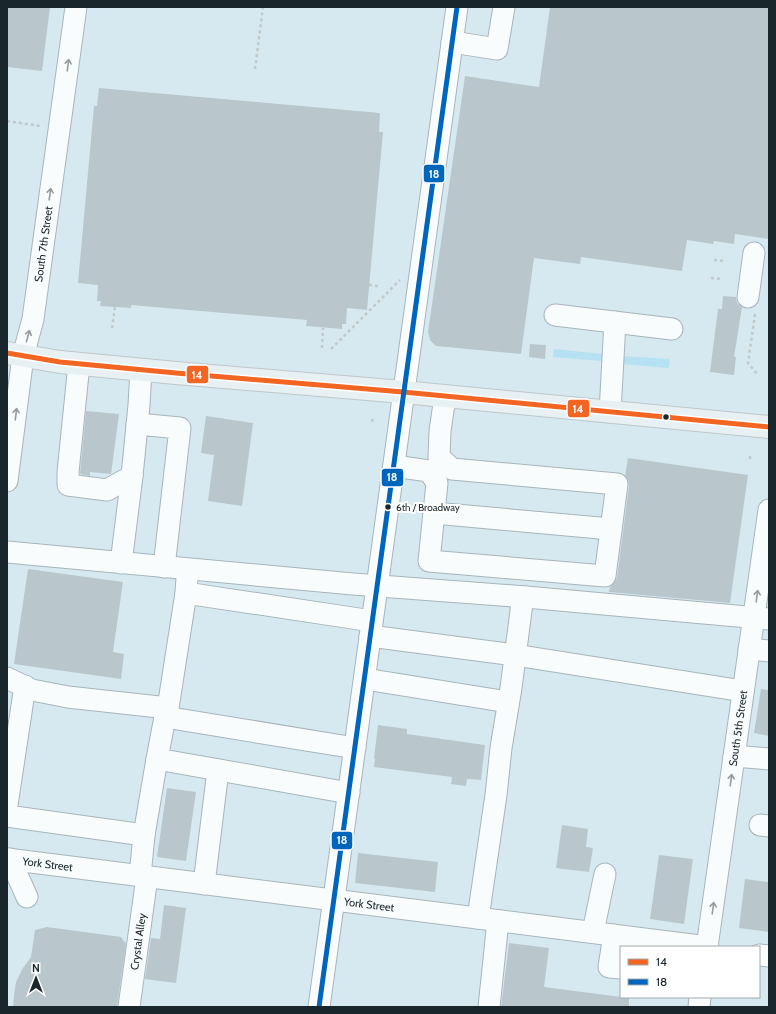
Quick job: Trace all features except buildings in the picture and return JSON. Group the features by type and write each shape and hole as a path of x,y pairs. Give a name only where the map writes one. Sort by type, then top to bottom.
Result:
{"main road":[{"path":"15,354 79,364 403,392 769,427"}],"street":[{"name":"South 7th Street","path":"7,481 15,354 33,319 76,7"},
{"path":"319,1007 457,7"},
{"path":"452,42 497,48 504,7"},
{"path":"751,305 758,267"},
{"path":"555,315 672,329"},
{"path":"610,412 615,322"},
{"path":"79,364 68,485 107,490 132,476"},
{"path":"121,563 132,476 141,370"},
{"path":"394,466 439,470 617,484 604,576 429,561 439,470 440,431 444,397"},
{"path":"137,424 180,428 164,567"},
{"name":"South 5th Street","path":"707,946 744,691 759,650 769,510"},
{"path":"434,513 611,529"},
{"path":"7,552 352,584 526,597 761,619"},
{"name":"Crystal Alley","path":"129,1007 144,877 144,835 186,593 188,569"},
{"path":"186,593 515,655 744,691"},
{"path":"489,1007 488,919 496,795 501,748 522,603 526,597"},
{"path":"364,679 508,702"},
{"path":"7,805 16,682 32,690 355,748"},
{"path":"734,756 769,759"},
{"path":"157,759 349,793"},
{"path":"204,884 218,770"},
{"path":"7,816 144,835"},
{"path":"8,859 27,897"},
{"name":"York Street","path":"8,859 699,946"},
{"path":"592,932 604,874"},
{"path":"614,935 609,967 620,968"}],"path":[{"path":"255,69 263,7"},
{"path":"7,122 59,128"},
{"path":"714,260 725,261"},
{"path":"711,278 722,279"},
{"path":"331,349 400,279"},
{"path":"369,285 378,286"},
{"path":"751,305 748,363 758,375"},
{"path":"112,328 115,307"},
{"path":"322,348 323,328"},
{"path":"372,419 373,424"}],"shaded area":[{"path":"554,349 603,354 602,361 553,357"},
{"path":"623,356 670,359 669,368 622,364"}],"transit line":[{"name":"18","path":"319,1007 457,7"},
{"name":"14","path":"7,353 60,362 403,392 769,427"}],"place":[{"name":"6th / Broadway","path":"388,507"}]}
